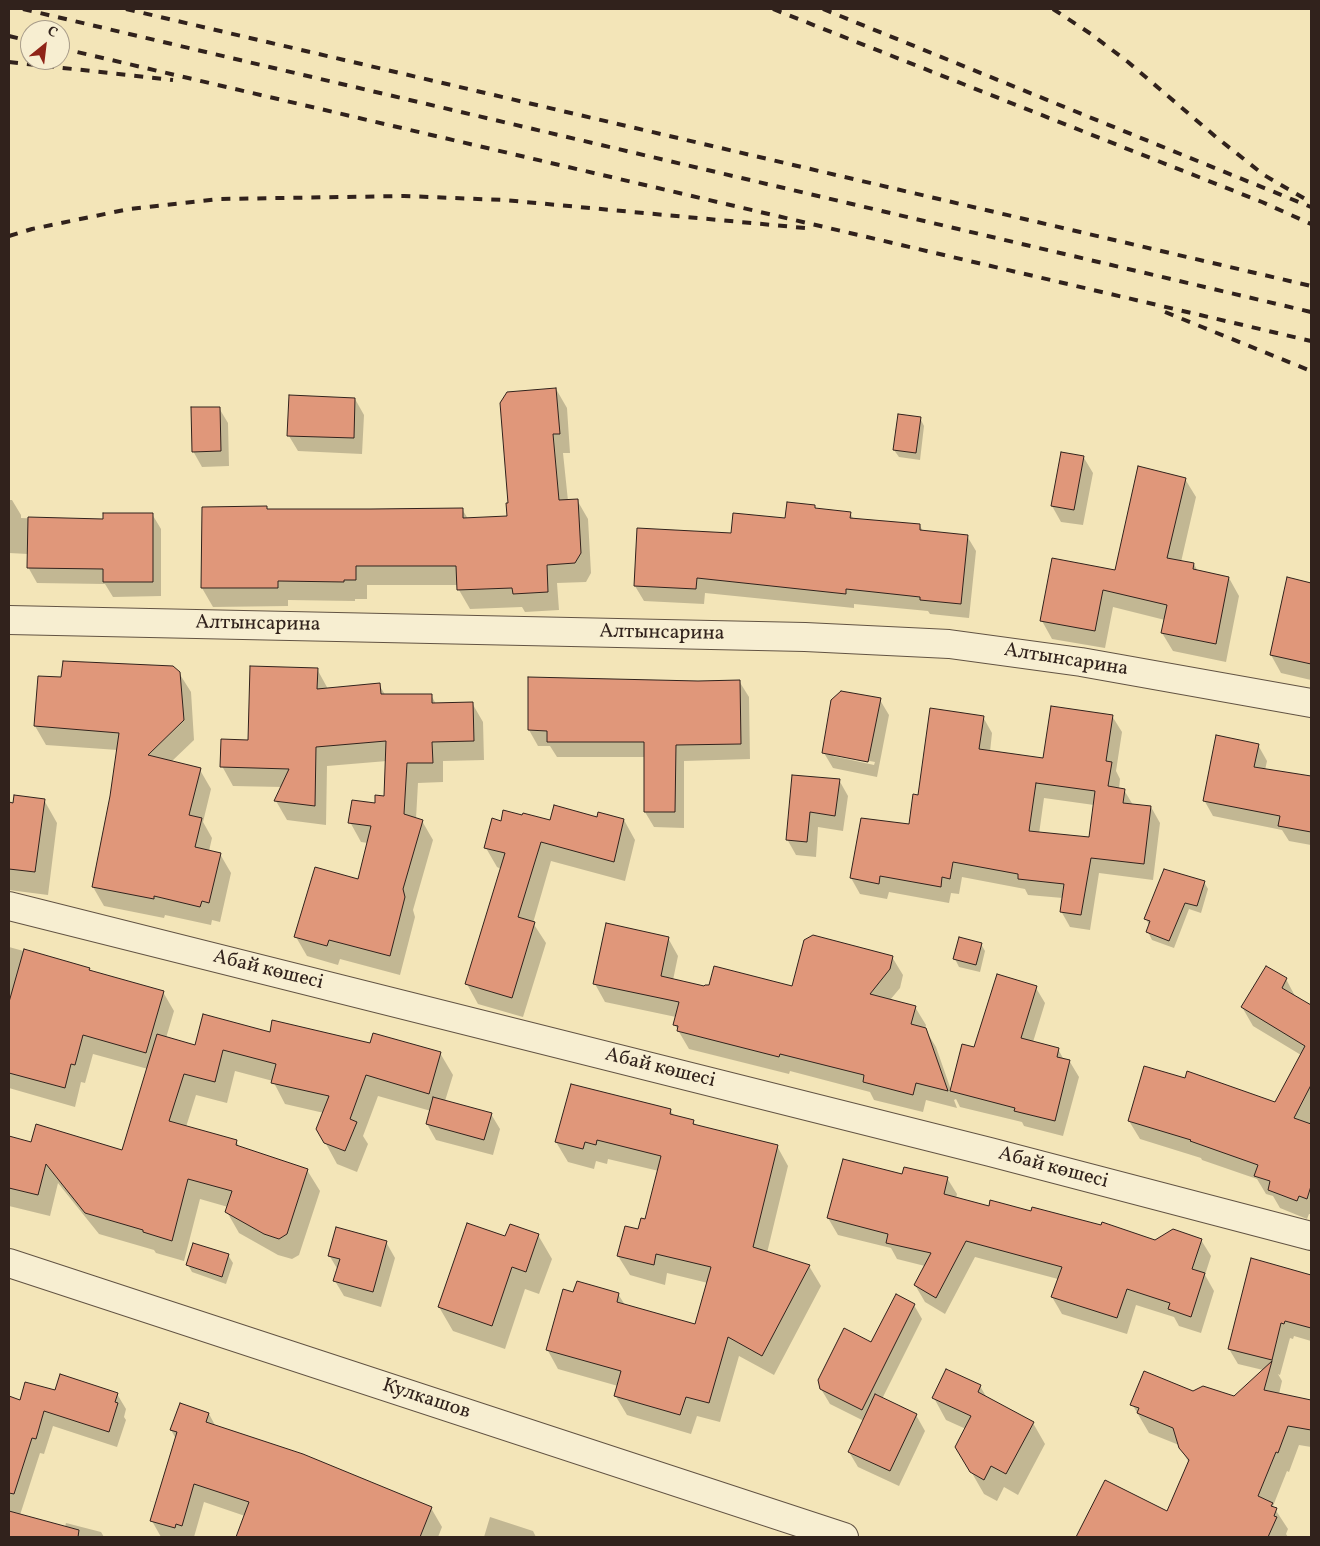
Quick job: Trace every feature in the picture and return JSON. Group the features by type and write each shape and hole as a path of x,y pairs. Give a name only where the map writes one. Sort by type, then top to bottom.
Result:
{"street":[{"name":"Алтынсарина","path":"9,620 795,637 948,644 1082,662 1311,703"},
{"name":"Абай көшесі","path":"9,906 990,1152 1311,1236"},
{"name":"Кулкашов","path":"9,1263 844,1537"}],"building":[{"path":"556,388 560,434 553,434 559,500 578,499 581,553 575,563 547,565 548,592 513,594 512,588 457,590 456,566 356,566 356,580 344,580 344,582 278,581 278,588 201,588 202,507 267,506 267,509 463,508 463,518 507,516 506,503 508,503 500,403 507,392"},
{"path":"289,395 355,398 354,438 287,436"},
{"path":"191,407 220,407 221,451 192,452"},
{"path":"898,414 921,417 916,453 893,450"},
{"path":"1061,452 1084,456 1074,510 1051,506"},
{"path":"1138,466 1186,478 1167,558 1194,563 1193,569 1229,577 1216,644 1161,633 1167,605 1103,590 1095,631 1040,621 1052,558 1115,570"},
{"path":"787,502 815,505 815,508 851,512 850,518 920,524 920,530 968,535 961,604 920,600 920,597 846,589 846,594 697,578 696,589 634,586 637,528 731,533 733,513 785,518"},
{"path":"103,513 153,513 153,582 103,582 103,569 27,568 28,517 103,519"},
{"path":"1287,577 1311,583 1311,664 1270,655"},
{"path":"63,661 173,666 180,672 184,720 148,755 201,768 189,815 202,818 195,847 221,853 209,903 202,901 200,907 154,896 154,899 92,887 110,796 119,733 34,726 38,676 61,677"},
{"path":"250,666 318,668 317,689 380,683 381,694 432,694 432,703 473,702 474,741 432,742 433,763 407,763 404,814 423,820 403,889 405,897 390,956 329,940 327,946 294,937 315,867 358,879 371,826 348,823 352,800 375,803 375,795 384,796 386,741 316,747 315,806 274,801 289,769 220,767 221,739 248,740"},
{"path":"528,677 698,681 740,680 741,744 676,745 675,812 644,812 644,742 547,742 547,731 528,730"},
{"path":"841,691 881,698 868,762 822,753 831,700"},
{"path":"1051,706 1113,715 1106,761 1112,762 1108,786 1125,789 1123,803 1151,806 1144,864 1091,858 1081,915 1060,912 1064,884 1018,879 1018,874 953,862 950,879 942,877 941,887 880,876 879,884 850,878 861,818 909,824 913,794 918,795 930,708 984,716 979,749 1043,758","holes":["1036,783 1095,791 1089,837 1029,831"]},
{"path":"1216,735 1259,744 1254,767 1311,776 1311,832 1278,826 1280,816 1203,801"},
{"path":"792,775 840,779 835,816 810,812 807,842 786,840"},
{"path":"14,795 45,799 35,872 9,869 9,802 13,803"},
{"path":"554,805 597,817 598,812 624,819 614,862 541,842 518,917 535,922 512,998 465,984 505,853 484,848 492,818 501,821 503,810 550,820"},
{"path":"1164,869 1205,881 1197,906 1185,903 1169,941 1146,932 1150,921 1144,919"},
{"path":"606,923 669,937 661,976 704,986 709,985 714,966 792,986 804,940 813,935 893,956 890,969 870,994 916,1006 911,1024 926,1028 948,1091 916,1083 913,1095 863,1082 864,1075 780,1054 779,1057 677,1031 678,1026 673,1025 679,1002 593,984"},
{"path":"959,937 982,943 976,965 953,959"},
{"path":"24,949 164,991 146,1053 83,1035 75,1065 71,1064 65,1088 9,1073 9,1002"},
{"path":"1266,966 1287,978 1282,988 1311,1005 1311,1085 1294,1118 1311,1124 1311,1186 1307,1199 1299,1196 1297,1201 1268,1190 1270,1181 1254,1176 1258,1165 1191,1140 1128,1121 1144,1066 1185,1078 1187,1071 1275,1102 1305,1046 1241,1007"},
{"path":"997,974 1037,986 1021,1038 1059,1048 1057,1057 1070,1060 1055,1121 1014,1111 1015,1108 950,1091 962,1044 974,1047"},
{"path":"203,1014 270,1032 272,1020 370,1043 373,1033 441,1052 429,1094 366,1075 350,1119 357,1122 345,1151 324,1143 316,1129 329,1096 271,1083 276,1064 223,1050 215,1082 184,1074 169,1121 237,1140 236,1145 308,1169 287,1234 279,1239 264,1234 225,1212 232,1191 188,1179 172,1241 143,1232 143,1230 85,1213 46,1164 38,1195 9,1188 9,1136 31,1142 36,1124 122,1150 157,1034 195,1045"},
{"path":"571,1084 671,1109 670,1114 694,1120 693,1124 778,1145 753,1247 810,1265 762,1356 728,1337 709,1403 686,1397 680,1415 614,1396 621,1371 546,1350 563,1289 573,1292 577,1281 619,1293 617,1302 695,1324 711,1267 656,1254 654,1265 617,1256 625,1226 638,1229 641,1218 645,1219 661,1156 597,1140 596,1145 585,1142 583,1149 555,1142"},
{"path":"433,1097 492,1113 484,1140 426,1124"},
{"path":"843,1159 902,1174 904,1167 948,1177 944,1194 989,1206 990,1200 1031,1211 1032,1207 1101,1225 1102,1222 1155,1240 1173,1229 1202,1239 1192,1269 1205,1273 1191,1317 1168,1309 1170,1303 1127,1289 1117,1318 1051,1297 1062,1267 966,1241 936,1298 914,1285 931,1253 886,1243 888,1234 827,1218"},
{"path":"467,1223 505,1236 510,1224 539,1234 526,1272 512,1267 492,1326 438,1307"},
{"path":"336,1227 387,1241 373,1292 333,1281 340,1259 328,1256"},
{"path":"193,1243 229,1254 222,1277 186,1265"},
{"path":"1251,1258 1311,1275 1311,1328 1285,1321 1284,1324 1281,1323 1272,1360 1228,1349"},
{"path":"896,1294 915,1304 862,1410 820,1389 818,1380 844,1328 871,1342"},
{"path":"1272,1361 1264,1390 1311,1400 1311,1430 1288,1426 1258,1496 1273,1503 1271,1506 1277,1508 1274,1516 1277,1517 1268,1537 1076,1537 1105,1480 1167,1511 1189,1460 1179,1448 1173,1428 1137,1413 1139,1408 1130,1405 1144,1371 1193,1391 1203,1386 1234,1396"},
{"path":"946,1369 981,1385 978,1392 1034,1422 1006,1474 991,1466 984,1480 970,1472 955,1447 971,1416 932,1398"},
{"path":"60,1374 118,1393 115,1402 118,1403 109,1432 44,1411 36,1439 32,1438 14,1494 9,1493 9,1396 20,1400 25,1382 55,1390"},
{"path":"875,1394 917,1414 890,1471 848,1452"},
{"path":"180,1403 209,1413 206,1422 303,1454 432,1507 420,1537 236,1537 249,1502 194,1484 182,1526 176,1524 175,1528 150,1521 177,1432 170,1430"},
{"path":"9,1511 79,1530 78,1537 9,1537"}],"railway":[{"path":"23,9 1311,312"},
{"path":"126,9 1311,286"},
{"path":"773,9 1262,202 1311,224"},
{"path":"823,9 1311,207"},
{"path":"1053,9 1091,34 1128,62 1264,175 1307,200"},
{"path":"9,36 20,39"},
{"path":"70,50 1311,341"},
{"path":"9,62 173,80"},
{"path":"9,236 32,229 129,209 220,199 404,196 504,200 805,228"},
{"path":"1165,312 1311,371"}]}
